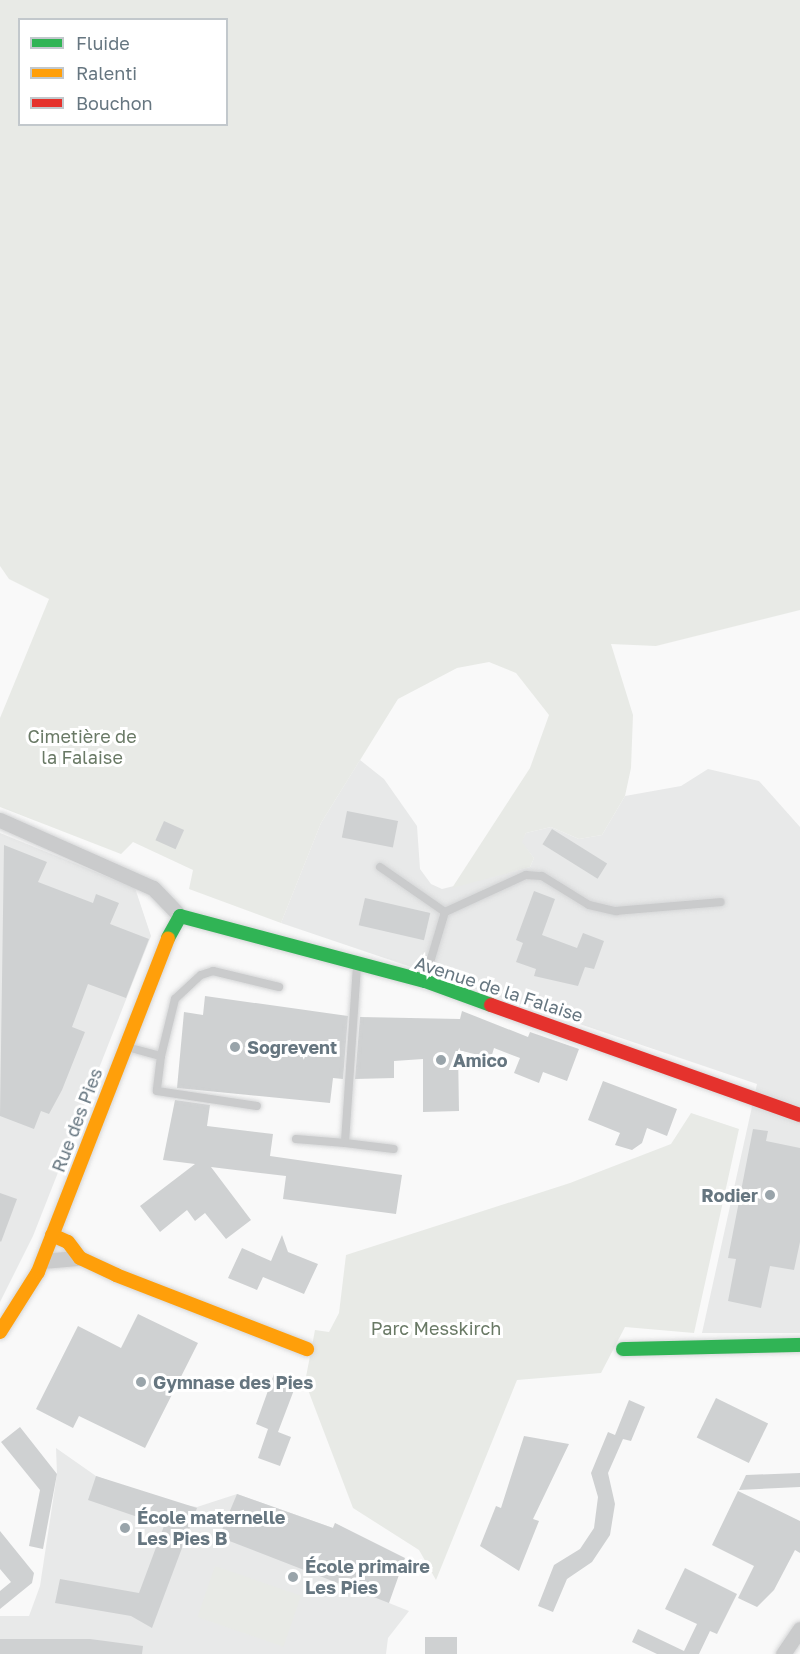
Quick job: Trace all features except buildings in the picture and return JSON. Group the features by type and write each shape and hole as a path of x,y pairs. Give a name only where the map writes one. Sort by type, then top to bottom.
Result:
{"street":[{"path":"0,820 153,888 180,916"},
{"name":"Avenue de la Falaise","path":"180,916 425,981 800,1115"},
{"name":"Rue des Pies","path":"0,1332 42,1261 125,1047 180,916"},
{"path":"52,1235 68,1242 80,1258"},
{"path":"42,1261 80,1258 273,1340 307,1349"},
{"path":"623,1348 800,1345"},
{"path":"783,1654 800,1629"}],"lane":[{"path":"380,867 445,912"},
{"path":"425,981 445,912 526,875 542,876 589,905 616,911 721,902"},
{"path":"345,1143 357,964"},
{"path":"257,1106 157,1091 160,1056 175,999 201,975 213,971 279,987"},
{"path":"125,1047 160,1056"},
{"path":"296,1139 394,1149"}],"shaded area":[{"path":"360,760 384,779 417,826 420,869 431,884 442,889 530,867 534,858 521,842 526,833 551,827 579,839 602,835 625,796 681,786 708,769 759,781 800,827 800,1333 702,1333 757,1084 281,923 321,823"},
{"path":"0,833 135,888 151,936 33,1236 0,1302"},
{"path":"56,1448 96,1476 172,1503 197,1507 237,1494 333,1528 335,1523 375,1545 389,1603 409,1611 388,1638 386,1654 0,1654 0,1616 29,1616 40,1586 57,1474"}],"green space":[{"name":"Cimetière de la Falaise","path":"0,0 800,0 800,610 656,646 611,644 633,715 631,768 625,796 602,835 579,839 551,827 526,833 522,842 534,858 530,867 452,888 530,768 549,715 516,673 489,662 457,668 398,699 321,823 281,923 189,889 193,870 133,842 121,854 0,807 0,718 49,599 9,579 0,566"},
{"name":"Parc Messkirch","path":"691,1113 739,1129 694,1333 625,1327 601,1373 517,1380 436,1580 419,1550 353,1508 305,1382 315,1330 329,1332 339,1313 346,1255 570,1183 671,1144"},
{"path":"215,1566 301,1596 283,1647 197,1617"}],"traffic: fast":[{"path":"168,938 180,916 425,981 491,1005"},
{"path":"623,1349 800,1345"}],"traffic: slow":[{"path":"0,1332 38,1272 168,938"},
{"path":"52,1235 68,1242 80,1258 116,1275 307,1349"}],"traffic: jam":[{"path":"491,1005 800,1115"}],"place":[{"name":"Sogrevent","path":"235,1047"},
{"name":"Amico","path":"441,1060"},
{"name":"Rodier","path":"770,1195"},
{"name":"Gymnase des Pies","path":"141,1382"},
{"name":"École maternelle Les Pies B","path":"125,1528"},
{"name":"École primaire Les Pies","path":"293,1577"}]}
